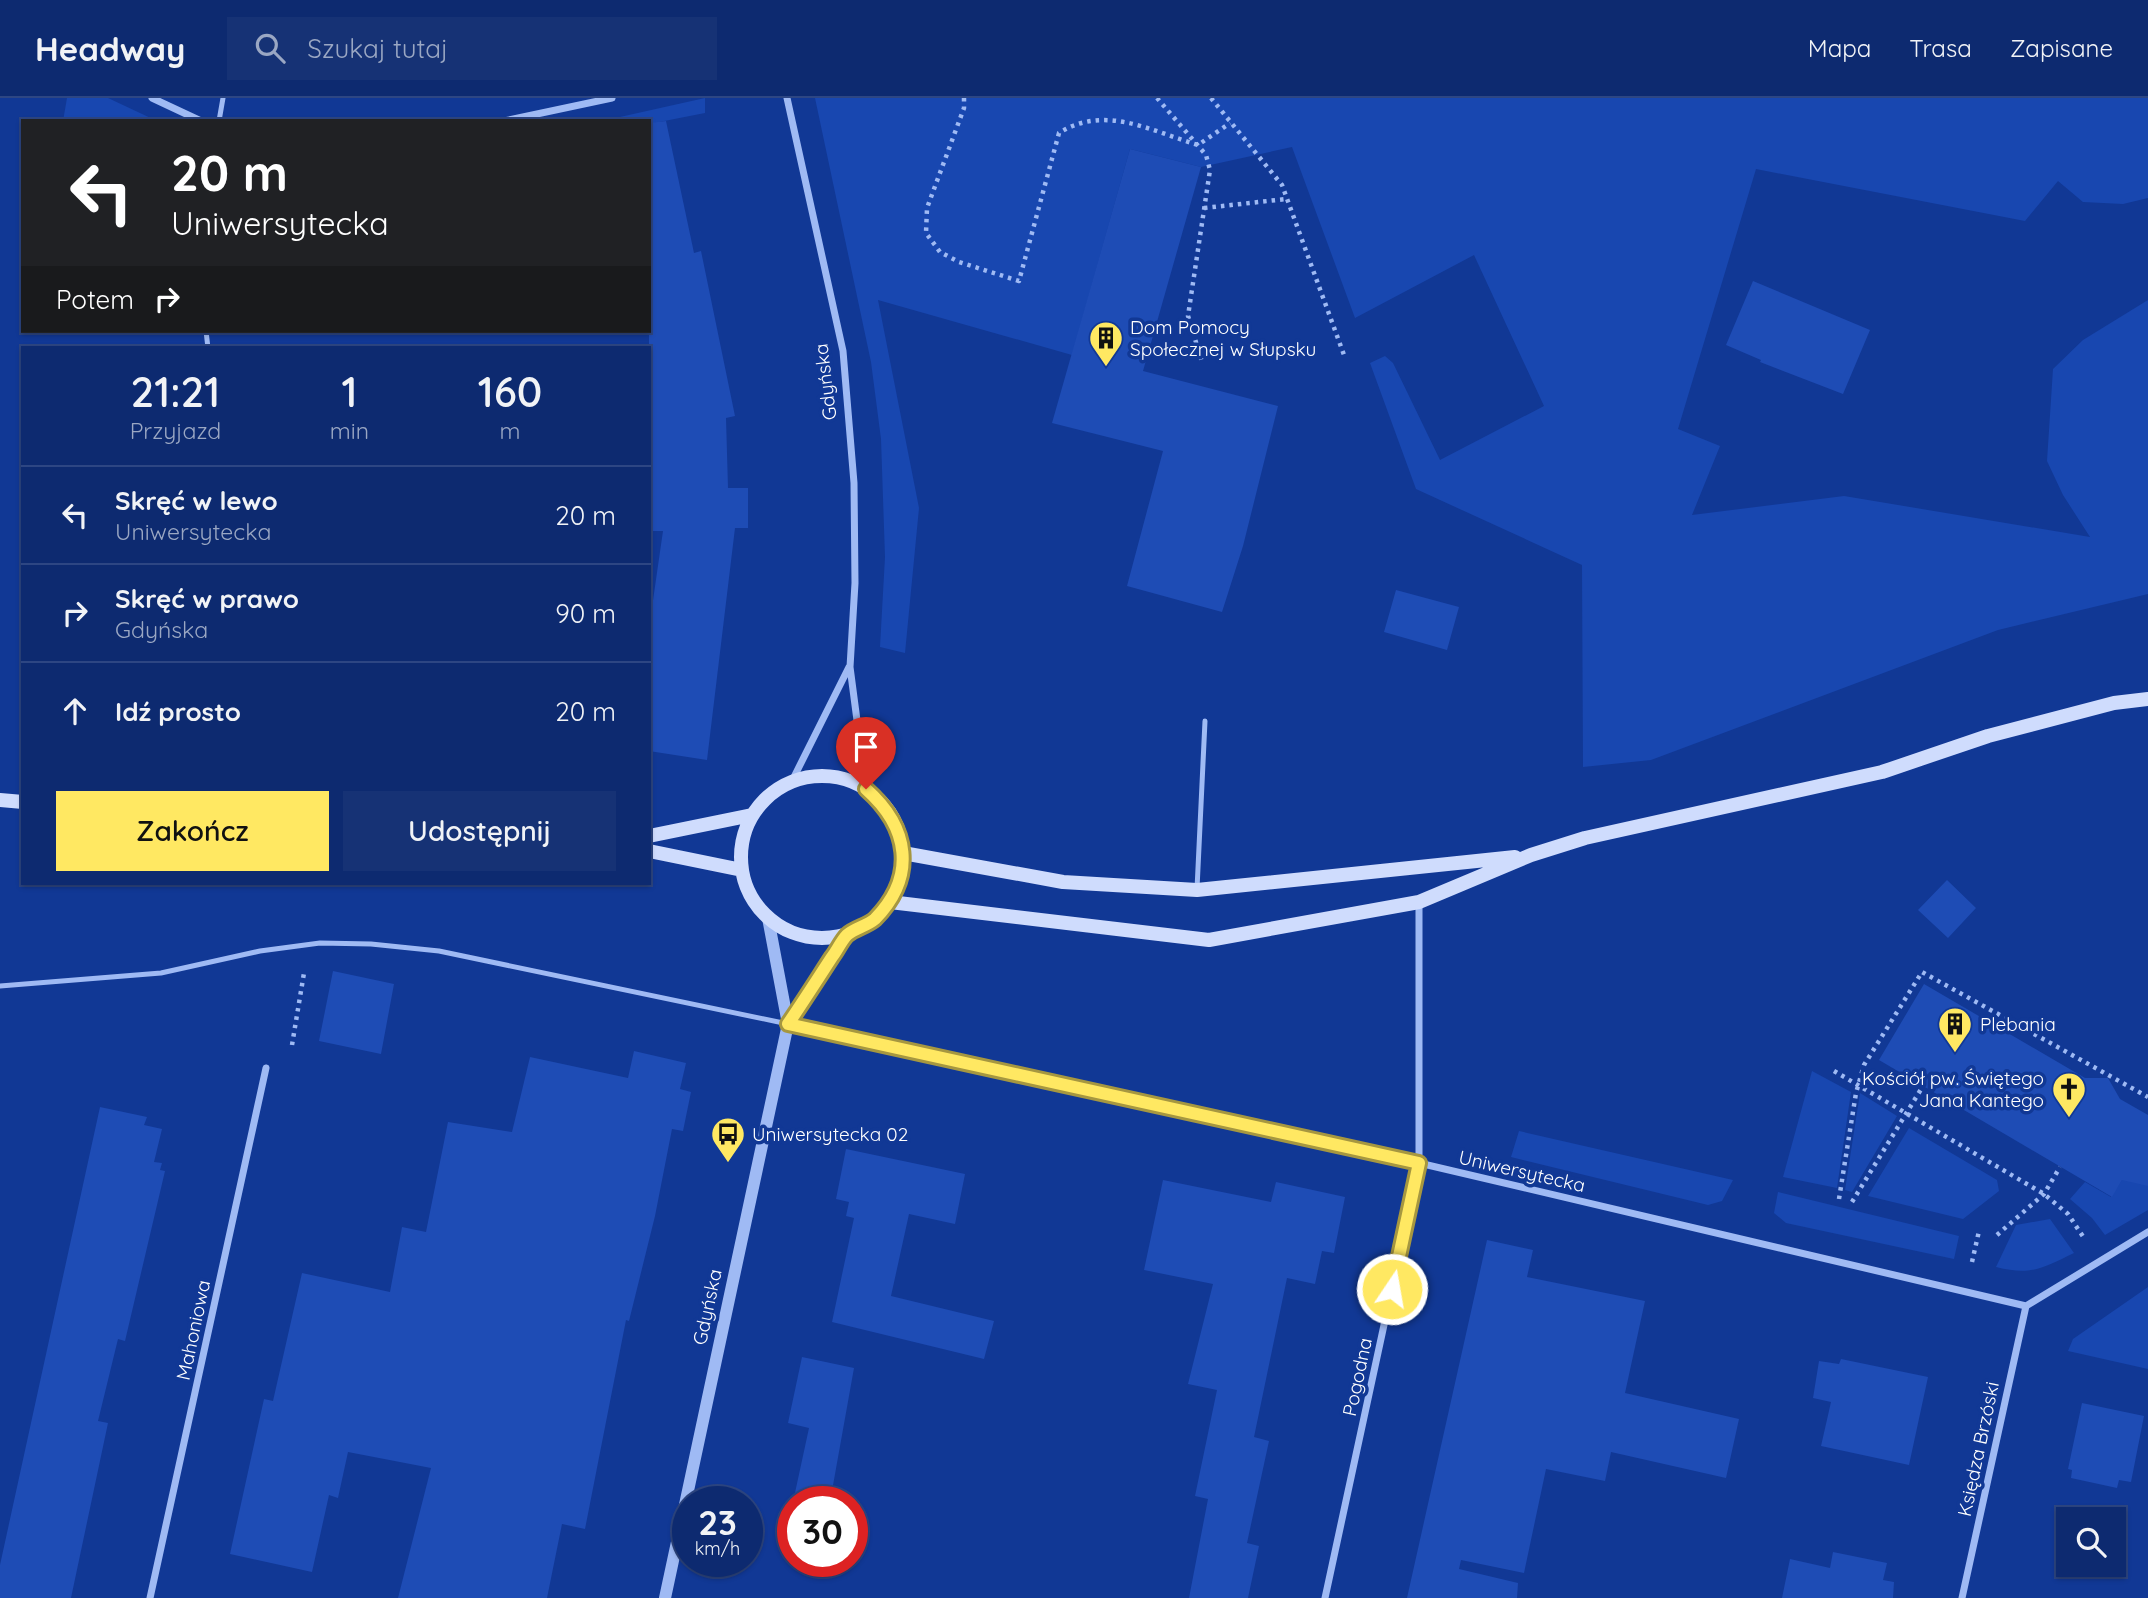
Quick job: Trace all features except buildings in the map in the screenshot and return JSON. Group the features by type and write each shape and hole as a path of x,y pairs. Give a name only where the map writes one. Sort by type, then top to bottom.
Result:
{"main road":[{"path":"890,902 1209,940 1419,902 1531,855 1585,838 1882,772 1988,736 2114,703 2148,699"},
{"path":"818,776 843,778 866,789 886,807 898,828 903,853 900,879 890,902 872,922 847,935 820,938 792,933 768,918 750,896 742,870 742,841 752,815 770,794 792,781 818,776"},
{"path":"0,800 21,802"},
{"path":"651,836 752,815"},
{"path":"651,851 742,870"},
{"path":"903,853 1063,882 1197,890 1531,855"}],"street":[{"path":"152,98 197,119"},
{"path":"513,119 612,98"},
{"name":"Gdyńska","path":"787,98 843,351 854,483 855,583 850,667 866,789"},
{"name":"Gdyńska","path":"792,781 850,667"},
{"name":"Pogodna","path":"1325,1598 1419,1163 1419,902"},
{"name":"Gdyńska","path":"768,918 788,1024"},
{"name":"Gdyńska","path":"665,1598 788,1024 847,935"},
{"name":"Uniwersytecka","path":"788,1024 1419,1163 2026,1306"},
{"name":"Mahoniowa","path":"150,1598 266,1068"},
{"path":"2026,1306 2148,1232"},
{"name":"Księdza Brzóski","path":"1962,1598 2026,1306"}],"lane":[{"path":"219,119 223,98"},
{"path":"1197,890 1205,721"},
{"path":"0,986 161,973 260,951 309,945 371,944 439,951 788,1024"}],"path":[{"path":"964,98 964,108 927,208 926,233 940,252 959,262 1018,281 1059,133 1074,123 1109,117 1198,145"},
{"path":"1157,98 1206,155 1210,170 1188,316 1202,362"},
{"path":"1211,98 1282,186 1344,355"},
{"path":"1198,145 1230,123"},
{"path":"1204,208 1286,199"},
{"path":"292,1045 309,945"},
{"path":"1839,1199 1864,1065 1922,972 2148,1097"},
{"path":"1834,1071 2044,1194 2068,1214 2088,1245"},
{"path":"1852,1202 1923,1087"},
{"path":"1997,1235 2044,1194 2060,1167"},
{"path":"1972,1262 1979,1231"}],"shaded area":[{"path":"67,98 108,98 153,119 63,119"},
{"path":"705,98 705,113 651,124 651,119 611,119"},
{"path":"815,98 2148,98 2148,198 2123,204 2083,202 2058,181 2025,221 1756,169 1678,429 1720,446 1692,515 1844,496 2090,537 2063,495 2047,461 2053,369 2083,340 2148,300 2148,594 1998,630 1651,760 1583,767 1582,565 1416,489 1370,363 1385,356 1393,363 1440,460 1544,406 1474,255 1355,318 1292,147 1201,167 1130,149 1072,355 878,300 919,508 905,653 880,647 885,557 881,439 871,362"},
{"path":"1812,1071 1851,1092 1837,1188 1783,1177"},
{"path":"1860,1093 1897,1116 1852,1192 1845,1190"},
{"path":"1909,1128 1997,1180 1999,1191 1963,1219 1868,1196"},
{"path":"1519,1131 1733,1180 1722,1201 1708,1205 1511,1157"},
{"path":"2125,1175 2148,1185 2148,1210 2105,1235 2092,1218 2070,1199 2085,1182 2111,1197"},
{"path":"1778,1192 1959,1236 1954,1259 1786,1223 1774,1213"},
{"path":"2050,1219 2074,1253 2036,1269 2019,1271 1996,1267 2016,1225"},
{"path":"2148,1287 2148,1369 2068,1351 2073,1339"}],"place":[{"name":"Dom Pomocy Społecznej w Słupsku","path":"1106,368"},
{"name":"Plebania","path":"1955,1054"},
{"name":"Kościół pw. Świętego Jana Kantego","path":"2069,1119"},
{"name":"Uniwersytecka 02","path":"728,1164"}],"route":[{"path":"866,789 886,807 898,828 903,853 900,879 890,902 872,922 847,935 788,1024 1419,1163 1392,1289"}]}
